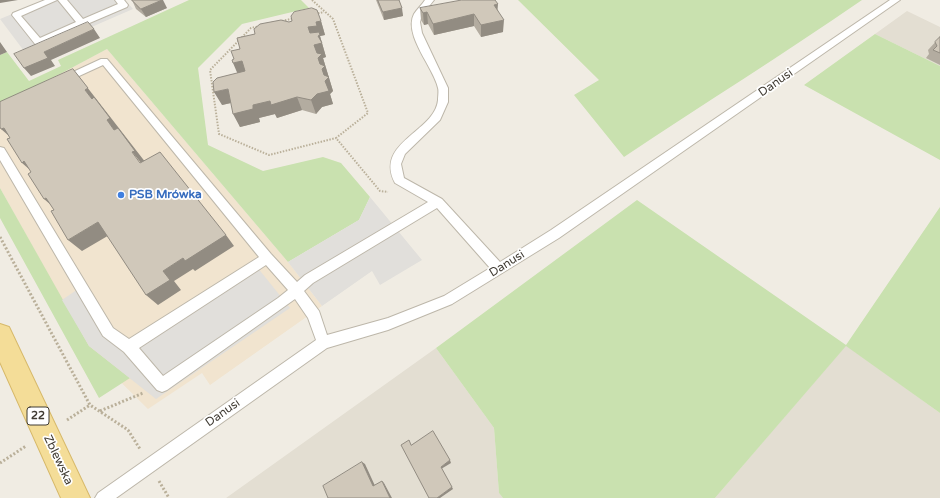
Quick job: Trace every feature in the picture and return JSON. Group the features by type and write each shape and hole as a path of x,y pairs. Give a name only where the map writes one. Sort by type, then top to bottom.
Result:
{"main road":[{"name":"Zblewska","path":"0,335 76,498"}],"lane":[{"path":"53,0 16,15 38,42 124,5 119,0"},
{"path":"62,0 82,23"},
{"path":"430,0 418,15 416,22 417,33 443,88 443,102 436,117 400,152 396,164 399,180 438,202 499,269"},
{"name":"Danusi","path":"103,498 149,464 323,343 388,324 448,300 499,269 599,205 896,0"},
{"path":"55,84 104,61 266,258 296,290 314,315 323,343"},
{"path":"0,151 108,332 129,347 162,386 283,302 309,279 438,202"},
{"path":"129,347 266,258"}],"path":[{"path":"265,25 250,28 210,70 219,134 269,155 336,138 368,113 333,19 312,0"},
{"path":"310,15 324,12"},
{"path":"280,22 302,17"},
{"path":"336,138 380,191 392,193 407,185"},
{"path":"0,237 90,405 128,430 169,498"},
{"path":"100,411 162,386"}],"shaded area":[{"path":"46,0 125,0 133,9 27,55 0,19"},
{"path":"907,11 940,27 940,66 875,34"},
{"path":"107,49 288,262 322,306 210,385 202,373 148,409 86,348 62,300 0,188 0,106"},
{"path":"370,197 422,260 380,285 372,271 322,306 288,262 359,220"},
{"path":"253,262 290,308 156,399 89,346 62,300 81,287 126,345"},
{"path":"846,345 940,413 940,498 715,498"},
{"path":"436,348 494,428 499,493 503,498 226,498"}],"green space":[{"path":"189,0 301,0 309,8 242,24 198,68 208,145 263,171 323,157 341,163 370,197 359,220 288,262 107,49 0,106 0,55 7,52 29,81 61,66 58,60"},
{"path":"518,0 862,0 624,157 574,95 599,80"},
{"path":"875,34 940,66 940,160 804,85"},
{"path":"0,188 89,346 130,378 99,398 0,218"},
{"path":"637,200 846,345 940,207 940,413 846,346 715,498 503,498 499,493 494,428 436,348"}],"building":[{"path":"132,0 162,0 141,9"},
{"path":"378,0 399,0 402,8 383,12"},
{"path":"462,0 495,0 498,4 494,5 504,20 481,25 474,14 433,24 427,12 423,13 420,8"},
{"path":"312,8 317,10 321,21 316,22 317,26 308,27 310,33 319,32 320,35 318,36 322,43 314,45 317,53 322,54 318,58 320,64 325,66 322,69 324,75 329,77 325,81 329,91 317,94 311,100 297,97 271,105 270,101 253,105 253,109 233,114 228,89 214,92 213,82 217,78 245,71 242,61 233,63 232,60 234,59 231,51 240,49 237,38 255,34 254,29 260,24 281,20 289,22 292,21 291,16 294,12"},
{"path":"88,22 94,29 44,52 48,58 24,68 14,54"},
{"path":"940,37 940,53 933,50 937,46 935,42"},
{"name":"PSB Mrówka","path":"73,69 88,88 85,90 92,99 94,97 110,118 107,120 114,130 118,128 135,151 132,152 140,163 160,152 226,235 185,261 183,258 163,271 170,280 146,295 98,222 68,240 51,211 54,210 46,198 44,199 28,174 31,172 24,161 22,163 7,139 10,138 4,128 1,129 0,127 0,102"},
{"path":"433,431 450,460 441,467 452,487 437,498 429,498 401,445 409,440 411,445"},
{"path":"362,462 373,486 382,481 390,498 328,498 323,486"}],"place":[{"name":"PSB Mrówka","path":"121,195"}]}
